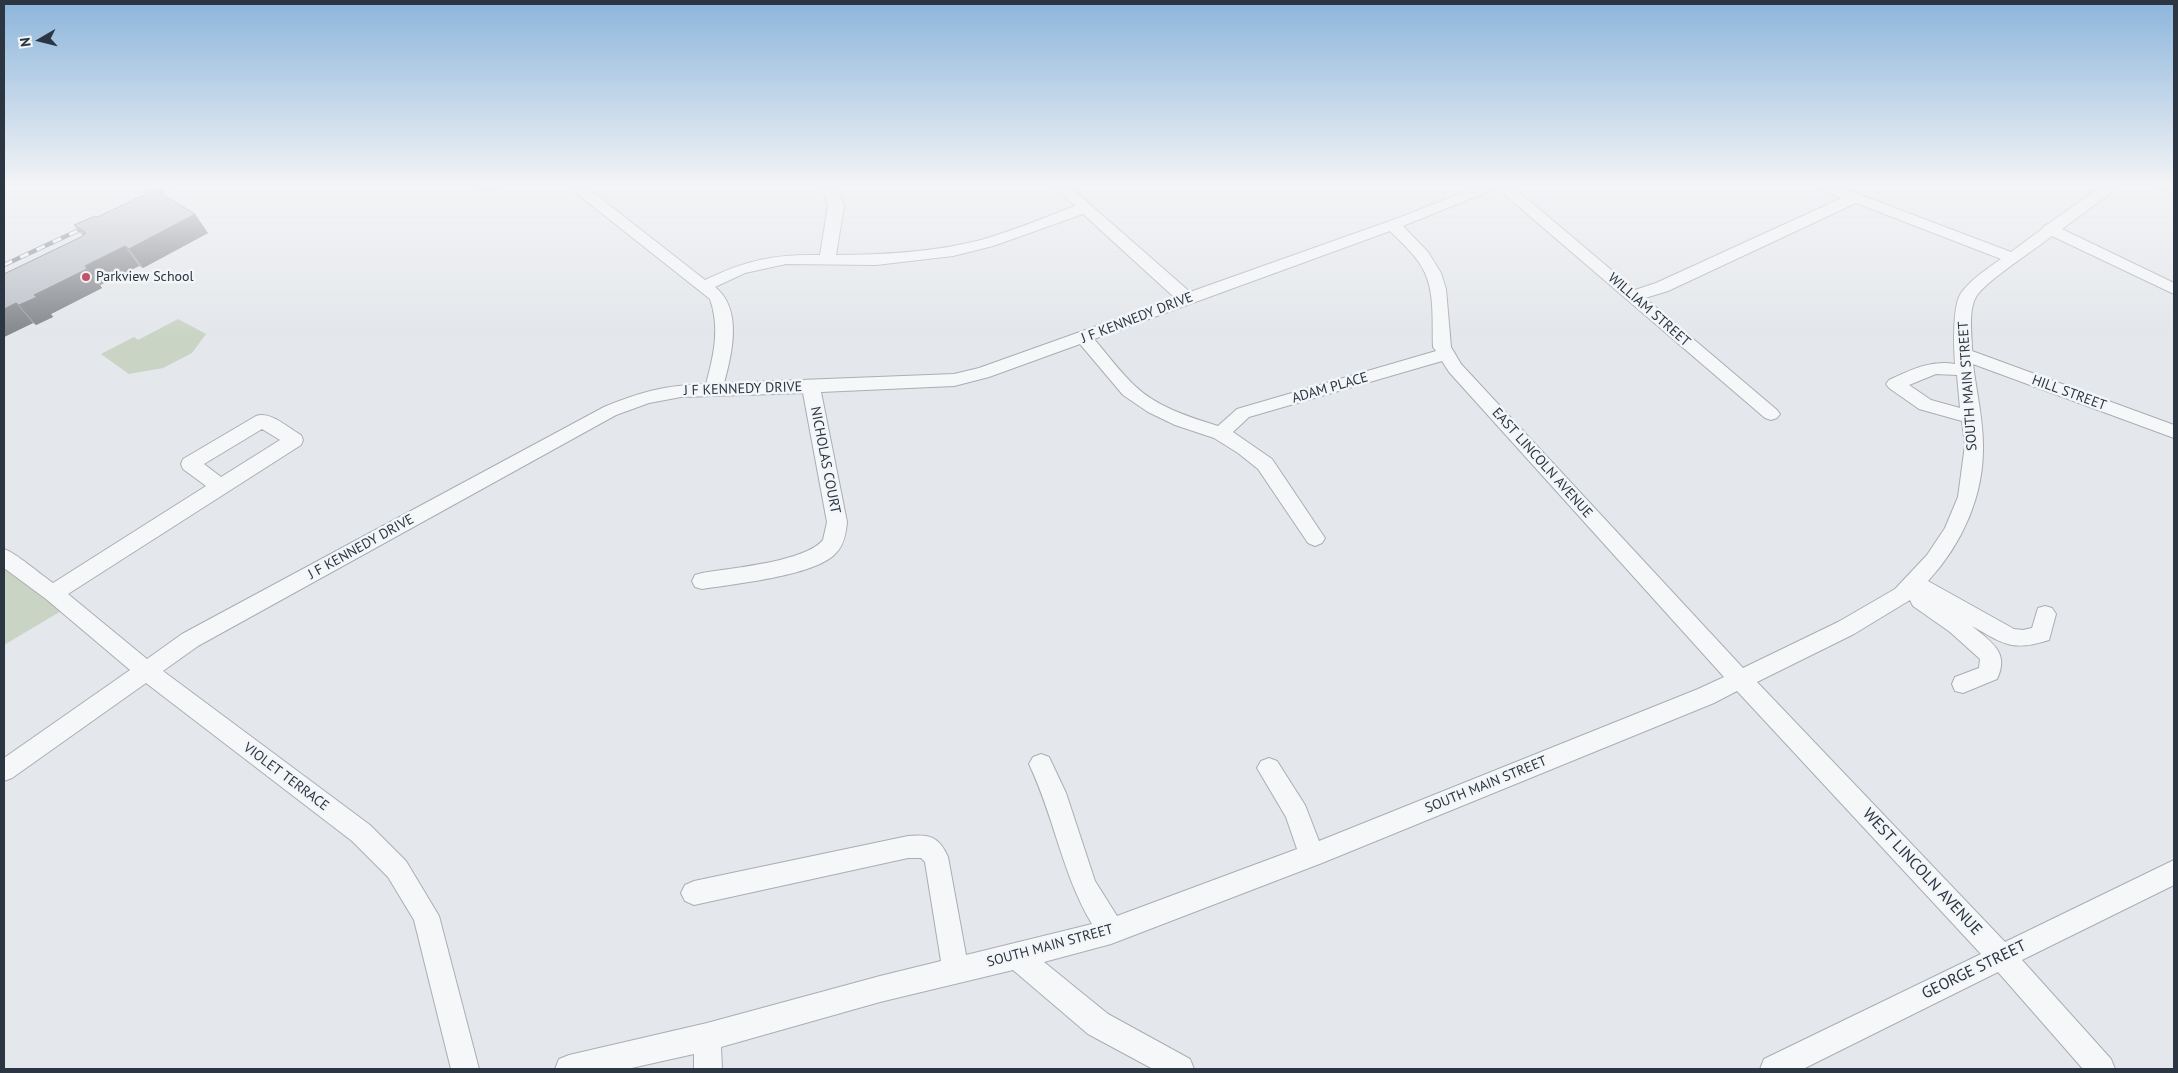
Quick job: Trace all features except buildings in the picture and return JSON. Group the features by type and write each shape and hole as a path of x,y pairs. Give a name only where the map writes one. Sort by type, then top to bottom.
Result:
{"street":[{"path":"640,236 704,286 716,297 722,309 725,323 725,344 714,388"},
{"path":"826,259 830,236"},
{"path":"704,286 740,269 786,259 876,260 953,252 1006,236"},
{"path":"1116,236 1187,299"},
{"name":"J F KENNEDY DRIVE","path":"4,770 190,640 610,411 646,397 714,388 811,388 954,380 983,373 1084,338 1362,236"},
{"path":"1404,236 1422,255 1433,272 1438,289 1442,347 1445,354"},
{"name":"WILLIAM STREET","path":"1562,236 1771,414"},
{"path":"1633,296 1662,287 1772,236"},
{"path":"1955,236 2012,258"},
{"name":"SOUTH MAIN STREET","path":"569,1069 707,1037 956,970 1082,940 1111,931 1313,855 1706,696 1739,678 1846,628 1910,587 1934,561 1954,531 1968,497 1974,445 1964,363 1964,313 1968,295 1984,279 2041,236"},
{"path":"2065,236 2174,289"},
{"path":"1084,338 1128,391 1154,408 1181,421 1221,433 1245,448 1265,464 1315,538"},
{"name":"ADAM PLACE","path":"1221,433 1243,413 1445,354"},
{"name":"EAST LINCOLN AVENUE","path":"1445,354 1739,678"},
{"name":"HILL STREET","path":"1970,417 1925,405 1895,384 1931,368 1964,363 2174,432"},
{"name":"NICHOLAS COURT","path":"702,581 810,561 828,550 836,537 837,522 811,388"},
{"path":"53,593 220,487 244,471 294,440 262,420 190,464 220,487"},
{"name":"VIOLET TERRACE","path":"4,557 24,574 53,593 145,670 362,834 397,869 426,916 465,1069"},
{"path":"1910,587 2010,637 2023,639 2041,634 2045,614"},
{"path":"1910,587 1977,642 1991,656 1989,673 1963,684"},
{"name":"WEST LINCOLN AVENUE","path":"1739,678 2000,956 2101,1069"},
{"path":"1041,764 1051,786 1084,884 1111,931"},
{"path":"1269,768 1297,813 1305,840 1313,855"},
{"path":"694,893 908,847 926,846 936,857 956,970"},
{"name":"GEORGE STREET","path":"1774,1069 2000,956 2174,872"},
{"path":"1016,955 1098,1024 1180,1069"},
{"path":"707,1037 708,1069"}],"green space":[{"path":"178,319 206,334 192,353 163,368 129,374 101,354 134,337 138,340"},
{"path":"4,556 9,562 78,601 4,645"}],"railway":[{"path":"4,265 66,236"}],"place":[{"name":"Parkview School","path":"86,277"}]}
